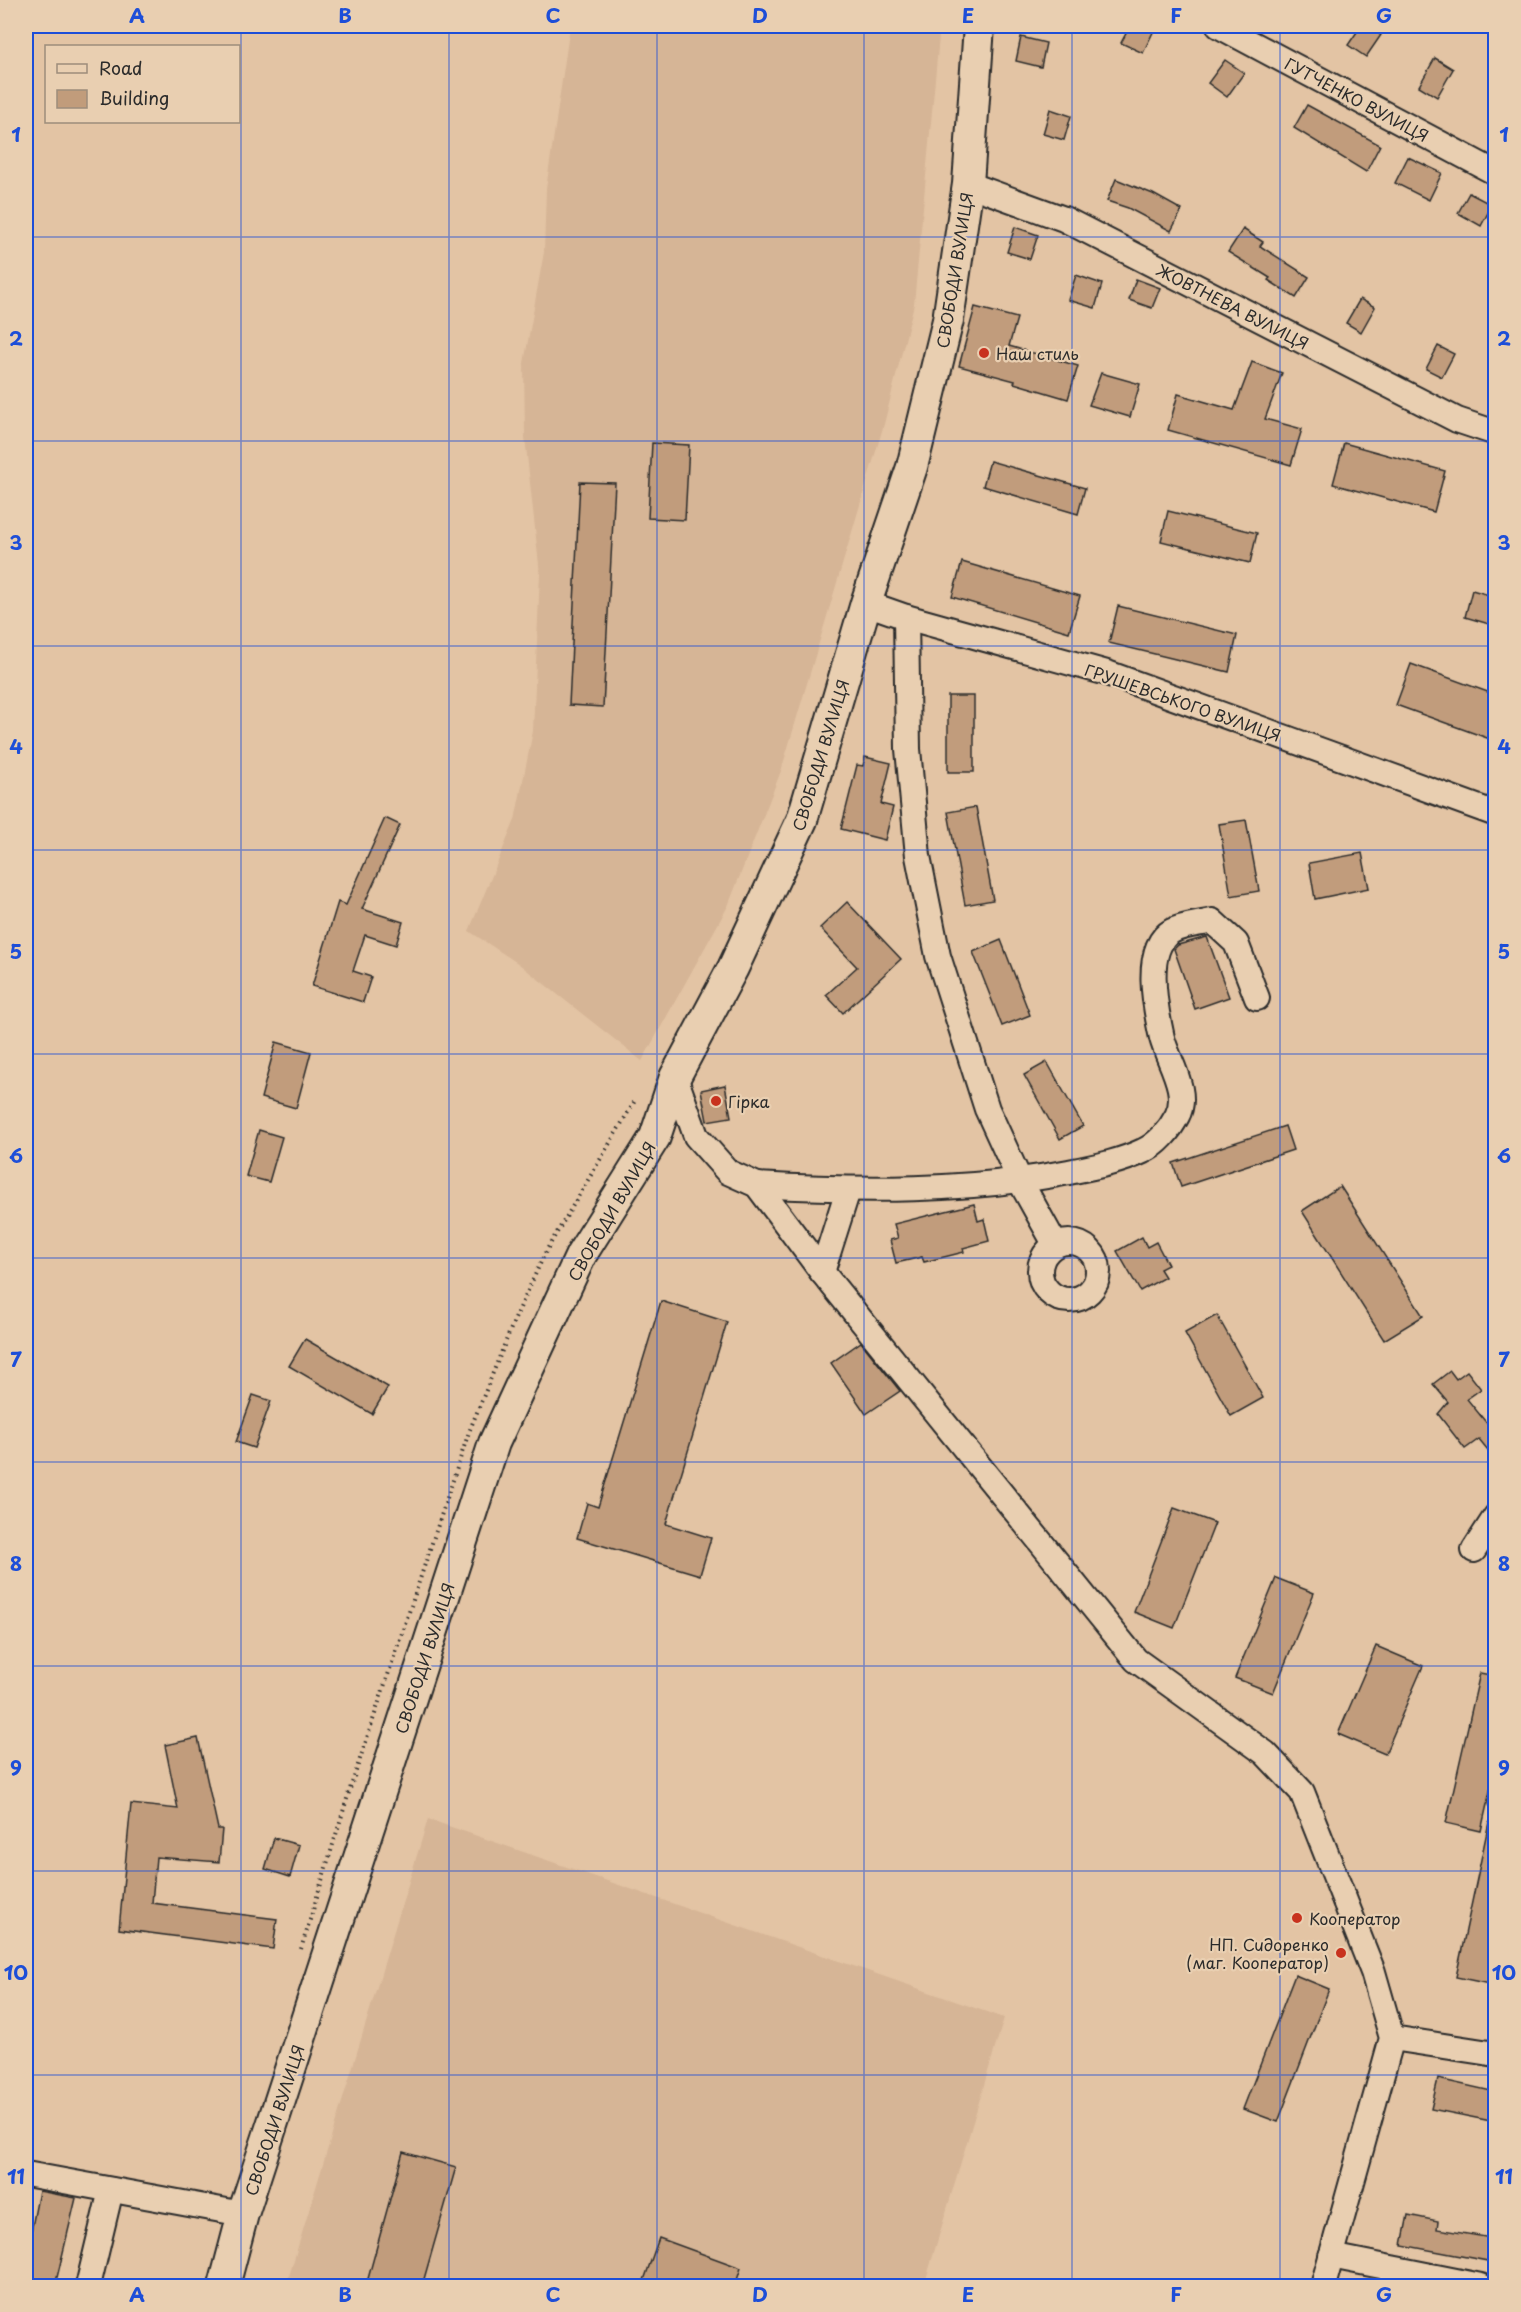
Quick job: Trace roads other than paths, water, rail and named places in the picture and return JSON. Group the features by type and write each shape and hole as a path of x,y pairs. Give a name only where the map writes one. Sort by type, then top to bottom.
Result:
{"main road":[{"name":"СВОБОДИ ВУЛИЦЯ","path":"224,2286 243,2214 494,1443 581,1255 655,1137 675,1077 733,968 802,820 866,603 912,467 948,320 968,184 979,26"}],"street":[{"name":"ГУТЧЕНКО ВУЛИЦЯ","path":"1219,26 1496,173"},
{"name":"ЖОВТНЕВА ВУЛИЦЯ","path":"968,184 1064,219 1458,420 1496,433"},
{"name":"ГРУШЕВСЬКОГО ВУЛИЦЯ","path":"866,603 1107,673 1496,814"},
{"path":"906,616 908,749 918,856 938,956 983,1098 1020,1181 1055,1244"},
{"path":"675,1077 696,1136 728,1172 757,1185 848,1190 1020,1181 1106,1164 1145,1151 1165,1134 1179,1114 1181,1094 1162,1038 1152,973 1158,948 1171,932 1212,921 1236,943 1257,999"},
{"path":"757,1185 822,1272 1136,1660 1265,1753 1302,1792 1373,1972 1392,2038 1323,2286"},
{"path":"822,1272 848,1190"},
{"path":"1474,1550 1496,1516"},
{"path":"1392,2038 1496,2054"},
{"path":"26,2174 243,2214"},
{"path":"88,2286 111,2190"},
{"path":"1331,2256 1481,2286"}],"place":[{"name":"Наш стиль","path":"984,353"},
{"name":"Гірка","path":"716,1101"},
{"name":"Кооператор","path":"1297,1918"},
{"name":"НП. Сидоренко (маг. Кооператор)","path":"1341,1953"}]}
